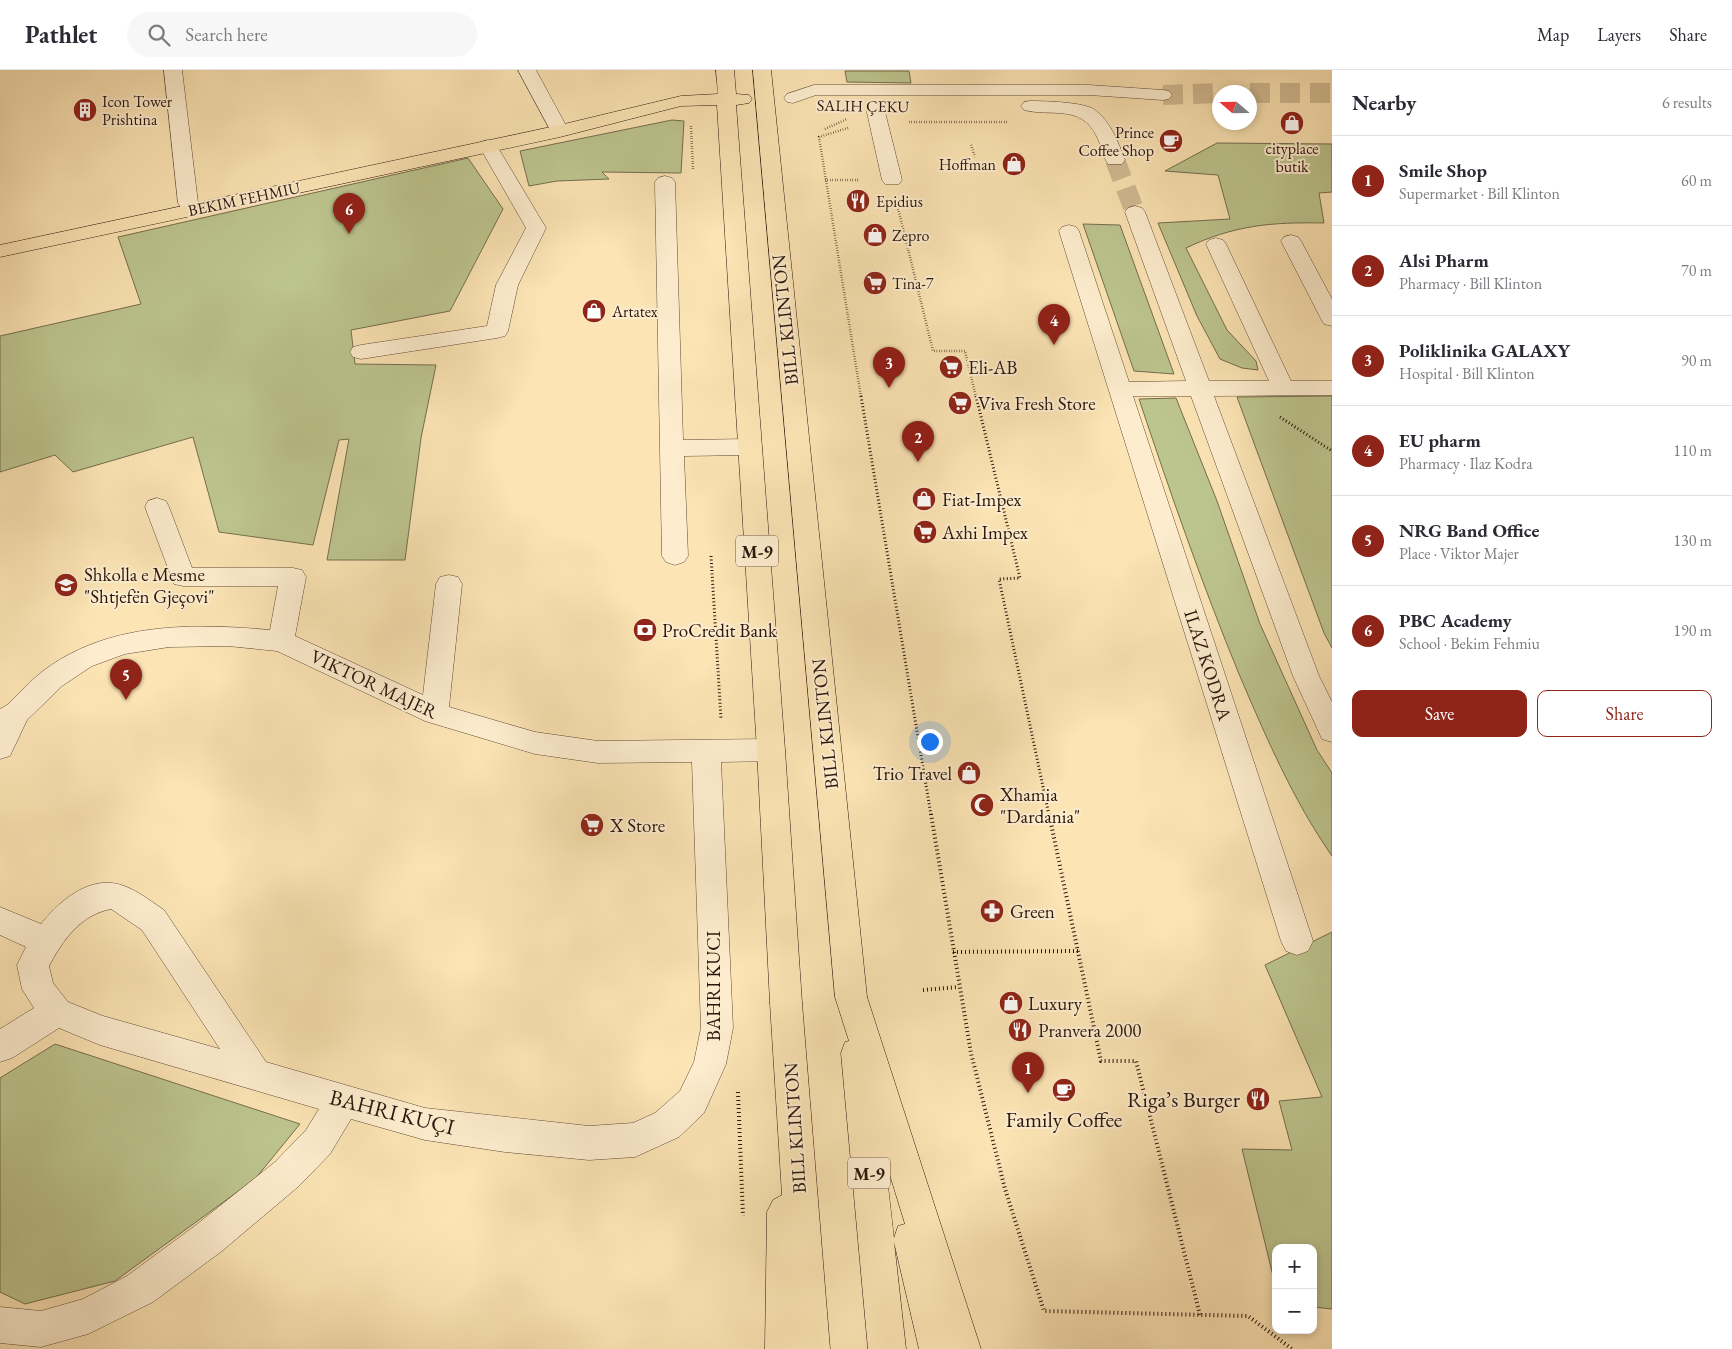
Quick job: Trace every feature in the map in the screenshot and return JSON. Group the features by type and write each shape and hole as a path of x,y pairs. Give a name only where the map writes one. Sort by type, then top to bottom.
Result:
{"main road":[{"name":"M-9","path":"725,70 726,99"},
{"name":"M-9","path":"762,70 764,98"},
{"name":"BEKIM FEHMIU","path":"0,251 560,131 681,101 764,98"},
{"name":"BILL KLINTON","path":"764,98 887,1349"},
{"name":"BILL KLINTON","path":"726,99 811,1349"},
{"path":"851,997 938,1349"},
{"path":"851,997 962,1349"},
{"path":"784,1349 786,1003"}],"street":[{"path":"173,70 188,203 192,210"},
{"path":"527,70 560,131"},
{"path":"1083,72 1089,90 1088,113 1105,133 1115,160"},
{"name":"SALIH ÇEKU","path":"793,98 814,90 1089,90 1163,94"},
{"path":"764,98 793,98"},
{"name":"SALIH ÇEKU","path":"793,98 815,108 877,115 1052,106 1088,113"},
{"path":"877,115 892,180"},
{"path":"361,352 497,331 507,285 536,228 488,146"},
{"path":"665,182 675,556"},
{"path":"1135,212 1306,676 1332,731"},
{"name":"ILAZ KODRA","path":"1069,231 1118,389 1297,941"},
{"path":"1291,241 1332,319"},
{"path":"1216,244 1284,389"},
{"path":"1118,389 1332,388"},
{"path":"672,448 750,447"},
{"path":"157,507 183,577 293,577 281,641"},
{"path":"435,713 449,584"},
{"name":"VIKTOR MAJER","path":"8,717 52,679 83,659 122,644 179,637 228,636 281,641 435,713 473,726 535,742 598,752 771,750"},
{"path":"0,748 8,717"},
{"name":"BAHRI KUCI","path":"589,1143 635,1140 667,1125 692,1102 710,1064 717,1028 706,750"},
{"name":"BAHRI KUÇI","path":"256,1076 153,920 129,903 112,896 90,900 67,915 46,941 33,966 38,989 57,1012 100,1030 256,1076 426,1124 505,1135 589,1143"},
{"path":"0,921 46,941"},
{"path":"0,1047 57,1012"},
{"path":"0,1325 41,1329 88,1316 140,1289 209,1238 287,1174 318,1142 343,1100"}],"path":[{"path":"877,115 819,137 971,1053 1005,1189 1044,1311 1248,1316 1292,1349"},
{"path":"825,129 846,119 877,115 1017,122"},
{"path":"971,145 975,157"},
{"path":"897,203 933,351 965,351 1020,578 999,579 1101,1061 1136,1061 1200,1314"},
{"path":"953,952 1078,951"},
{"path":"922,990 959,987"}],"green space":[{"path":"845,71 909,71 911,83 847,82"},
{"path":"672,120 684,121 681,173 602,172 609,179 557,181 529,186 520,151"},
{"path":"1217,143 1332,144 1332,192 1319,193 1324,223 1287,223 1254,226 1220,234 1186,248 1227,330 1256,361 1258,370 1242,368 1220,359 1197,316 1158,223 1230,219 1218,175 1165,171"},
{"path":"468,158 503,209 450,311 351,330 355,364 436,365 421,438 405,560 327,560 349,439 339,440 313,545 219,532 193,437 73,472 55,455 0,472 0,336 141,304 118,237"},
{"path":"1083,224 1120,225 1174,374 1134,371"},
{"path":"1332,396 1332,648 1324,633 1237,397"},
{"path":"1176,398 1217,501 1260,624 1317,750 1332,773 1332,856 1305,813 1270,745 1239,674 1187,538 1139,399"},
{"path":"1332,932 1332,1309 1317,1307 1317,1244 1272,1244 1272,1272 1242,1149 1292,1150 1279,1101 1322,1097 1265,965"},
{"path":"55,1044 300,1124 255,1179 115,1281 25,1304 0,1292 0,1078"}],"tunnel":[{"path":"1163,95 1212,93"},
{"path":"1257,93 1332,93"},
{"path":"1115,160 1135,212"}],"place":[{"name":"Icon Tower Prishtina","path":"85,110"},
{"name":"cityplace butik","path":"1292,123"},
{"name":"Prince Coffee Shop","path":"1171,141"},
{"name":"Hoffman","path":"1014,164"},
{"name":"Epidius","path":"858,201"},
{"name":"PBC Academy","path":"349,234"},
{"name":"Zepro","path":"875,235"},
{"name":"Tina-7","path":"875,283"},
{"name":"Artatex","path":"594,311"},
{"name":"EU pharm","path":"1054,345"},
{"name":"Eli-AB","path":"951,367"},
{"name":"Poliklinika GALAXY","path":"889,388"},
{"name":"Viva Fresh Store","path":"960,403"},
{"name":"Alsi Pharm","path":"918,462"},
{"name":"Fiat-Impex","path":"924,499"},
{"name":"Axhi Impex","path":"925,532"},
{"name":"Shkolla e Mesme \"Shtjefën Gjeçovi\"","path":"66,585"},
{"name":"ProCredit Bank","path":"645,630"},
{"name":"NRG Band Office","path":"126,700"},
{"name":"Trio Travel","path":"969,773"},
{"name":"Xhamia \"Dardania\"","path":"982,805"},
{"name":"X Store","path":"592,825"},
{"name":"Green","path":"992,911"},
{"name":"Luxury","path":"1011,1003"},
{"name":"Pranvera 2000","path":"1020,1030"},
{"name":"Family Coffee","path":"1064,1090"},
{"name":"Smile Shop","path":"1028,1093"},
{"name":"Riga’s Burger","path":"1258,1099"}]}
